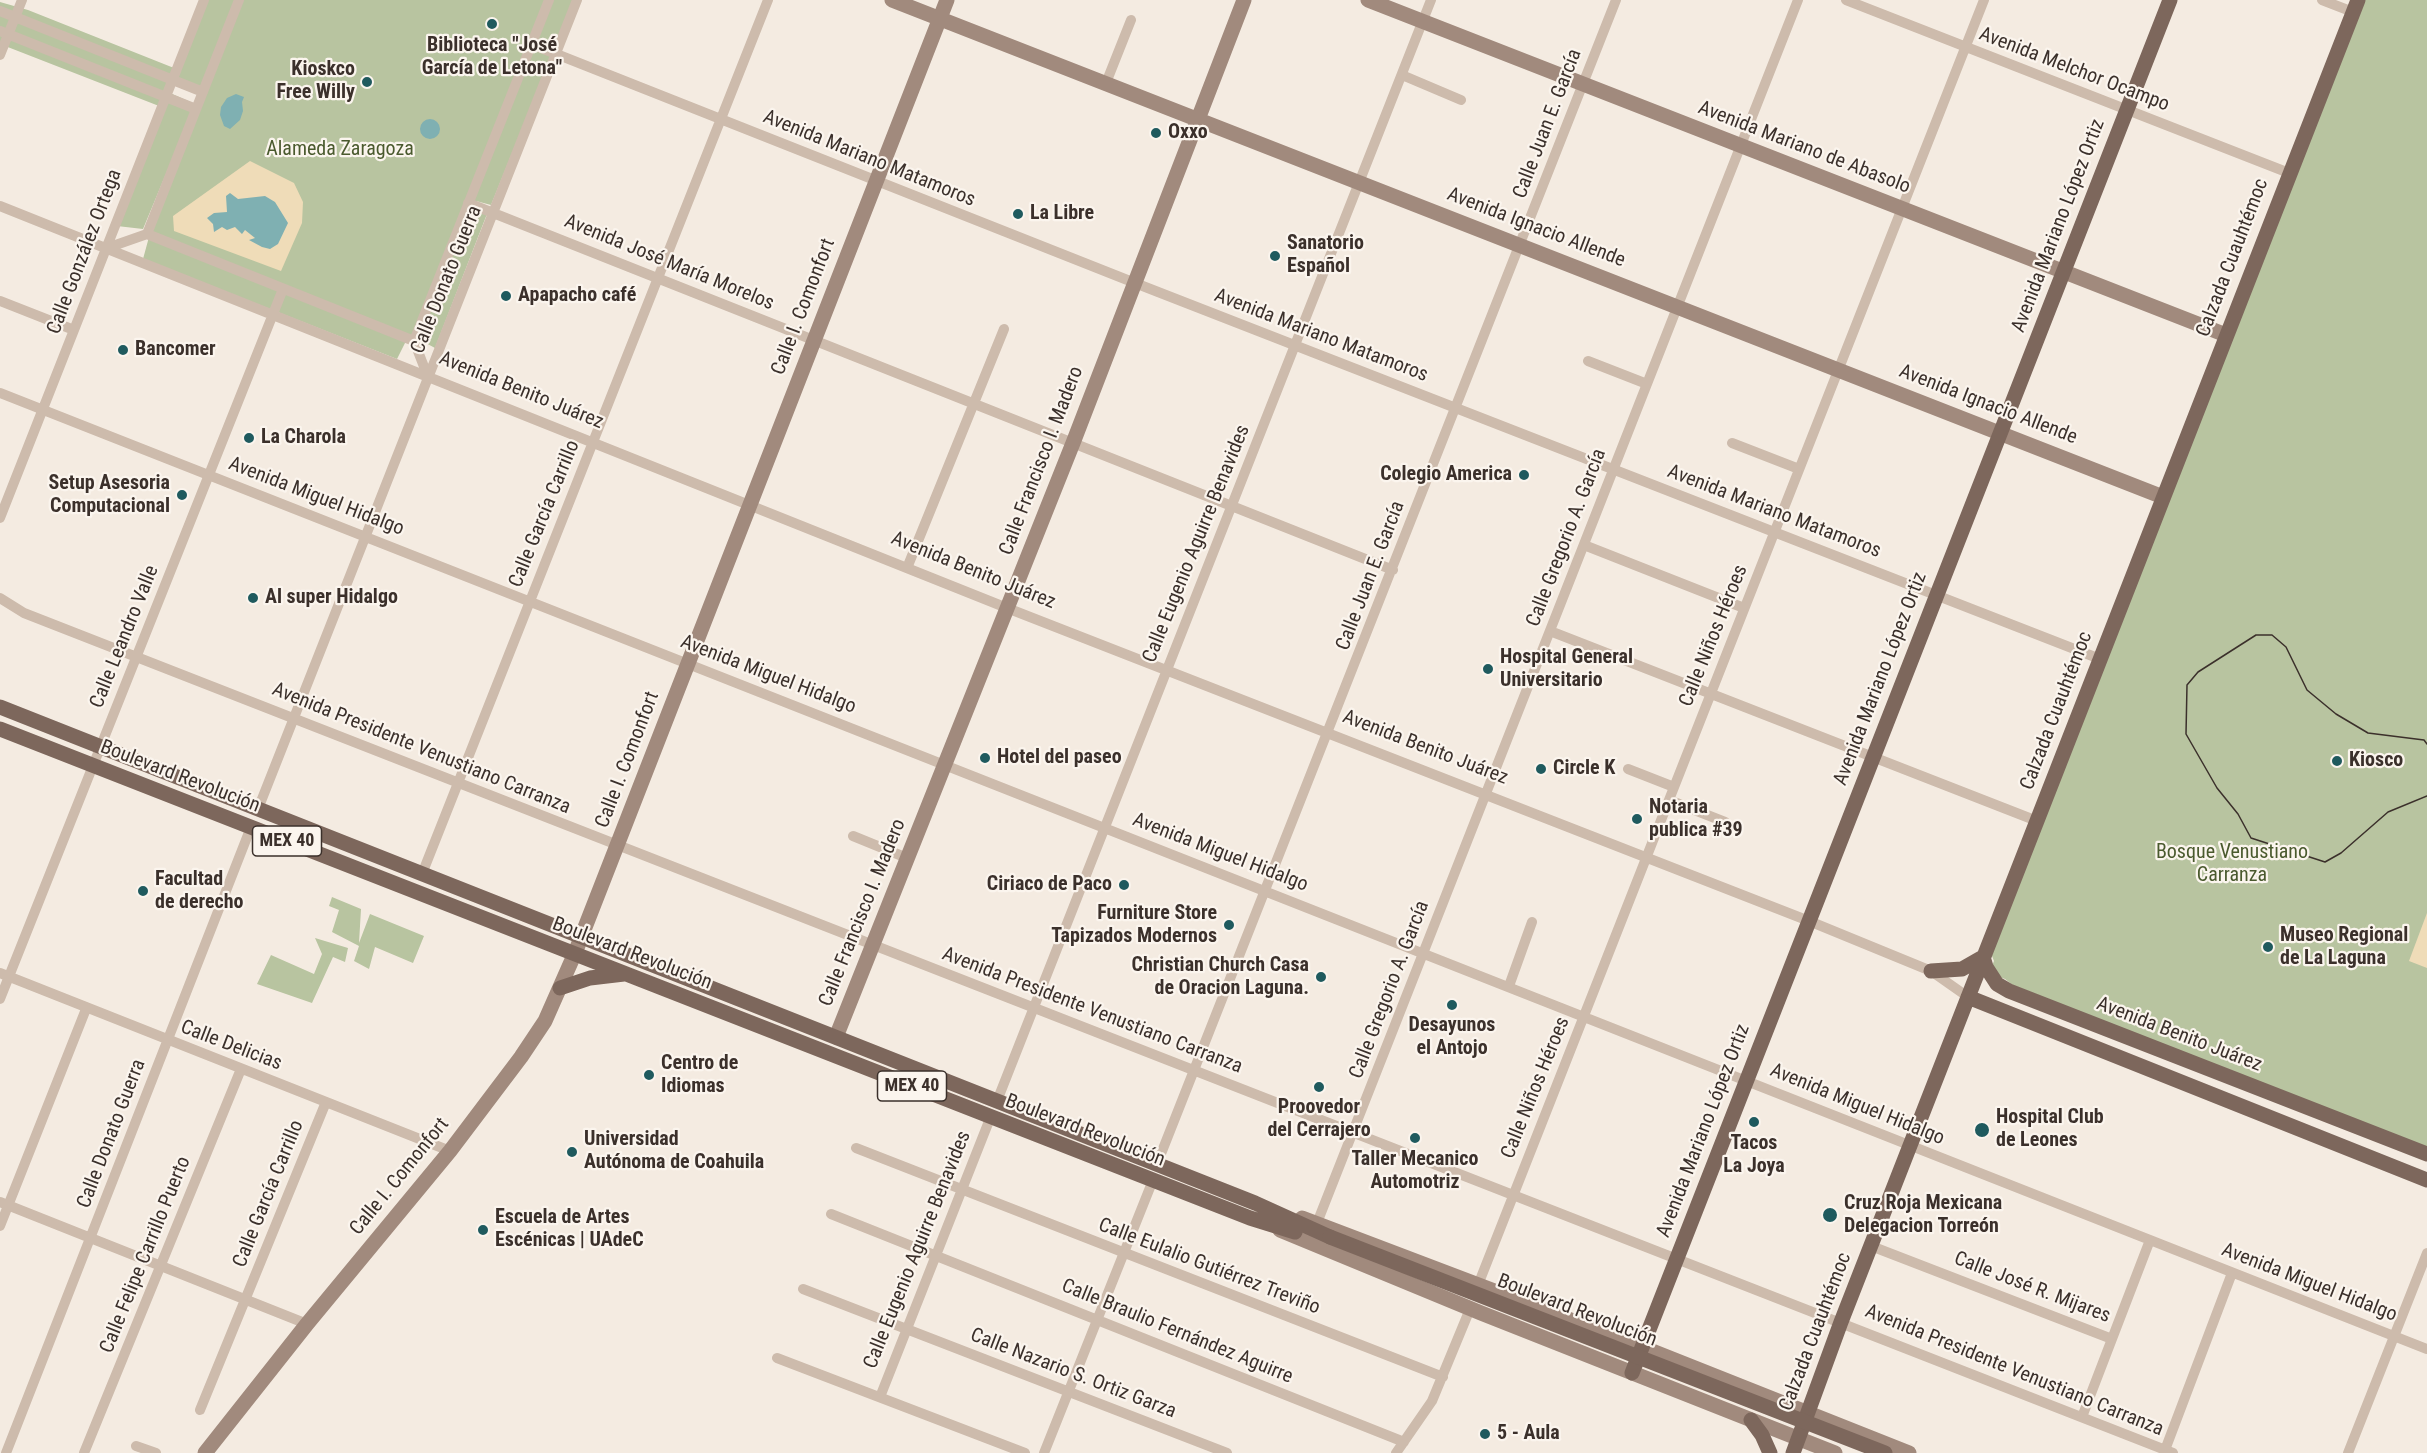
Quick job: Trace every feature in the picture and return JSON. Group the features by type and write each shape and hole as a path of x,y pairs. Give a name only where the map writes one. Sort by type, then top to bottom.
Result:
{"main road":[{"name":"Avenida Mariano López Ortiz","path":"1632,1373 2170,0"},
{"name":"Calzada Cuauhtémoc","path":"1793,1453 1841,1322 2355,6"},
{"name":"MEX 40","path":"0,707 1157,1164 1252,1210"},
{"name":"Boulevard Revolución","path":"0,729 1153,1180 1252,1210 1864,1453"},
{"name":"Avenida Benito Juárez","path":"1931,971 1962,969 1983,957 1986,967 1997,984 2008,991 2427,1154"},
{"path":"560,988 590,978 625,973"},
{"name":"Avenida Benito Juárez","path":"1968,997 2427,1180"},
{"path":"2210,1094 2218,1073"},
{"name":"Boulevard Revolución","path":"1328,1240 1895,1452"},
{"path":"1751,1420 1762,1434 1770,1453"}],"street":[{"path":"0,55 4,33 15,17 21,0"},
{"name":"Calle González Ortega","path":"0,518 165,97 175,80 204,0"},
{"path":"107,248 147,234 239,0"},
{"name":"Calle Donato Guerra","path":"147,234 414,341 549,0"},
{"name":"Calle Donato Guerra","path":"258,809 577,0"},
{"name":"Calle García Carrillo","path":"422,874 768,0"},
{"name":"Avenida Ignacio Allende","path":"892,0 2163,497"},
{"name":"Calle I. Comonfort","path":"205,1453 307,1324 450,1151 521,1057 545,1021 617,845 947,0"},
{"name":"Calle Francisco I. Madero","path":"836,1037 1073,443 1244,0"},
{"name":"Avenida Mariano de Abasolo","path":"1368,0 2226,335"},
{"name":"Calle Eugenio Aguirre Benavides","path":"997,1101 1431,0"},
{"name":"Calle Juan E. García","path":"1157,1164 1329,733 1616,0"},
{"name":"Calle Gregorio A. García","path":"1317,1223 1798,0"},
{"name":"Avenida Melchor Ocampo","path":"1846,0 2289,173"},
{"name":"Calle Niños Héroes","path":"1478,1285 1984,0"},
{"path":"2322,0 2355,6"},
{"path":"0,11 203,92"},
{"path":"1106,83 1131,20"},
{"path":"4,33 196,109"},
{"name":"Avenida Mariano Matamoros","path":"531,44 1135,283 2100,659"},
{"path":"1402,75 1461,100"},
{"name":"Avenida José María Morelos","path":"468,203 1393,570"},
{"name":"Avenida Benito Juárez","path":"0,206 1007,608 1809,921 1931,971 1968,997"},
{"name":"Calle Leandro Valle","path":"0,999 4,975 101,747 283,289"},
{"path":"0,301 74,330"},
{"path":"907,568 1004,329"},
{"path":"414,341 428,376"},
{"path":"1588,361 1647,384"},
{"name":"Avenida Miguel Hidalgo","path":"0,393 2427,1349"},
{"path":"1732,443 1799,469"},
{"path":"0,483 12,488"},
{"path":"1584,545 1744,608"},
{"name":"Avenida Presidente Venustiano Carranza","path":"0,598 24,613 2169,1451"},
{"path":"1550,631 2037,821"},
{"path":"1628,769 1674,787"},
{"path":"1669,800 1725,822"},
{"name":"Calle Donato Guerra","path":"6,1453 251,827"},
{"path":"853,836 907,858"},
{"path":"1509,986 1532,922"},
{"name":"Calle Delicias","path":"4,975 450,1151"},
{"path":"0,1226 4,1204 86,1009"},
{"name":"Calle Felipe Carrillo Puerto","path":"84,1453 241,1069"},
{"name":"Calle García Carrillo","path":"200,1410 326,1102"},
{"name":"Calle Eugenio Aguirre Benavides","path":"880,1397 991,1116"},
{"name":"Calle Eulalio Gutiérrez Treviño","path":"856,1148 961,1191 1443,1377"},
{"path":"1044,1453 1153,1180"},
{"path":"4,1204 307,1324"},
{"name":"MEX 40","path":"1252,1210 1317,1223 1642,1347 1808,1413 1895,1452"},
{"name":"Boulevard Revolución","path":"1252,1210 1470,1309 1835,1453"},
{"name":"Calle Braulio Fernández Aguirre","path":"831,1214 1404,1442"},
{"path":"2082,1417 2150,1240"},
{"name":"Calle José R. Mijares","path":"1871,1246 2112,1339"},
{"path":"2348,1453 2427,1253"},
{"path":"2169,1451 2232,1273"},
{"name":"Calle Nazario S. Ortiz Garza","path":"803,1289 1221,1452"},
{"path":"1396,1453 1425,1414 1443,1377 1470,1309"},
{"path":"777,1358 1025,1453"},
{"path":"136,1446 156,1453"}],"green space":[{"path":"207,0 235,0 201,87 178,78"},
{"name":"Alameda Zaragoza","path":"243,0 574,0 491,205 476,201 487,214 435,348 422,341 419,346 406,341 397,359 143,259 149,237"},
{"name":"Bosque Venustiano Carranza","path":"2363,0 2427,0 2427,1154 2018,989 2005,979 1989,973 1994,961 1990,951"},
{"path":"0,2 28,10 174,68 159,106 0,44"},
{"path":"170,93 195,104 143,229 117,226"},
{"path":"332,897 361,909 359,943 370,914 424,936 413,963 375,947 369,969 354,961 359,946 332,932 339,910 329,906"},
{"path":"315,938 348,948 345,962 333,957 312,1003 257,984 271,955 314,974 322,954"}],"sand":[{"path":"250,161 294,183 303,202 302,223 281,271 174,231 173,216"},
{"path":"2427,913 2427,968 2409,961"}],"water":[{"path":"236,94 244,97 243,111 240,120 230,129 224,126 220,115 221,107 227,98"},
{"path":"430,119 437,122 440,129 437,136 430,139 423,136 420,129 423,122"},
{"path":"230,193 238,199 265,196 275,202 288,223 278,244 270,249 262,247 249,240 255,238 245,230 242,234 235,227 227,230 222,227 214,232 213,224 207,218 214,213 227,212 226,196"}],"tram line":[{"path":"2427,744 2424,740 2368,733 2336,714 2307,690 2286,647 2272,635 2256,635 2198,672 2187,685 2186,734 2217,788 2238,814 2251,838 2325,862 2341,853 2388,812 2427,796"}],"place":[{"name":"Biblioteca \"José García de Letona\"","path":"492,24"},
{"name":"Kioskco Free Willy","path":"367,82"},
{"name":"Oxxo","path":"1156,133"},
{"name":"La Libre","path":"1018,214"},
{"name":"Sanatorio Español","path":"1275,256"},
{"name":"Apapacho café","path":"506,296"},
{"name":"Bancomer","path":"123,350"},
{"name":"La Charola","path":"249,438"},
{"name":"Colegio America","path":"1524,475"},
{"name":"Setup Asesoria Computacional","path":"182,495"},
{"name":"Al super Hidalgo","path":"253,598"},
{"name":"Hospital General Universitario","path":"1488,669"},
{"name":"Hotel del paseo","path":"985,758"},
{"name":"Kiosco","path":"2337,761"},
{"name":"Circle K","path":"1541,769"},
{"name":"Notaria publica #39","path":"1637,819"},
{"name":"Ciriaco de Paco","path":"1124,885"},
{"name":"Facultad de derecho","path":"143,891"},
{"name":"Furniture Store Tapizados Modernos","path":"1229,925"},
{"name":"Museo Regional de La Laguna","path":"2268,947"},
{"name":"Christian Church Casa de Oracion Laguna.","path":"1321,977"},
{"name":"Desayunos el Antojo","path":"1452,1005"},
{"name":"Centro de Idiomas","path":"649,1075"},
{"name":"Proovedor del Cerrajero","path":"1319,1087"},
{"name":"Tacos La Joya","path":"1754,1122"},
{"name":"Hospital Club de Leones","path":"1982,1130"},
{"name":"Taller Mecanico Automotriz","path":"1415,1138"},
{"name":"Universidad Autónoma de Coahuila","path":"572,1152"},
{"name":"Cruz Roja Mexicana Delegacion Torreón","path":"1830,1215"},
{"name":"Escuela de Artes Escénicas | UAdeC","path":"483,1230"},
{"name":"5 - Aula","path":"1485,1434"}]}
